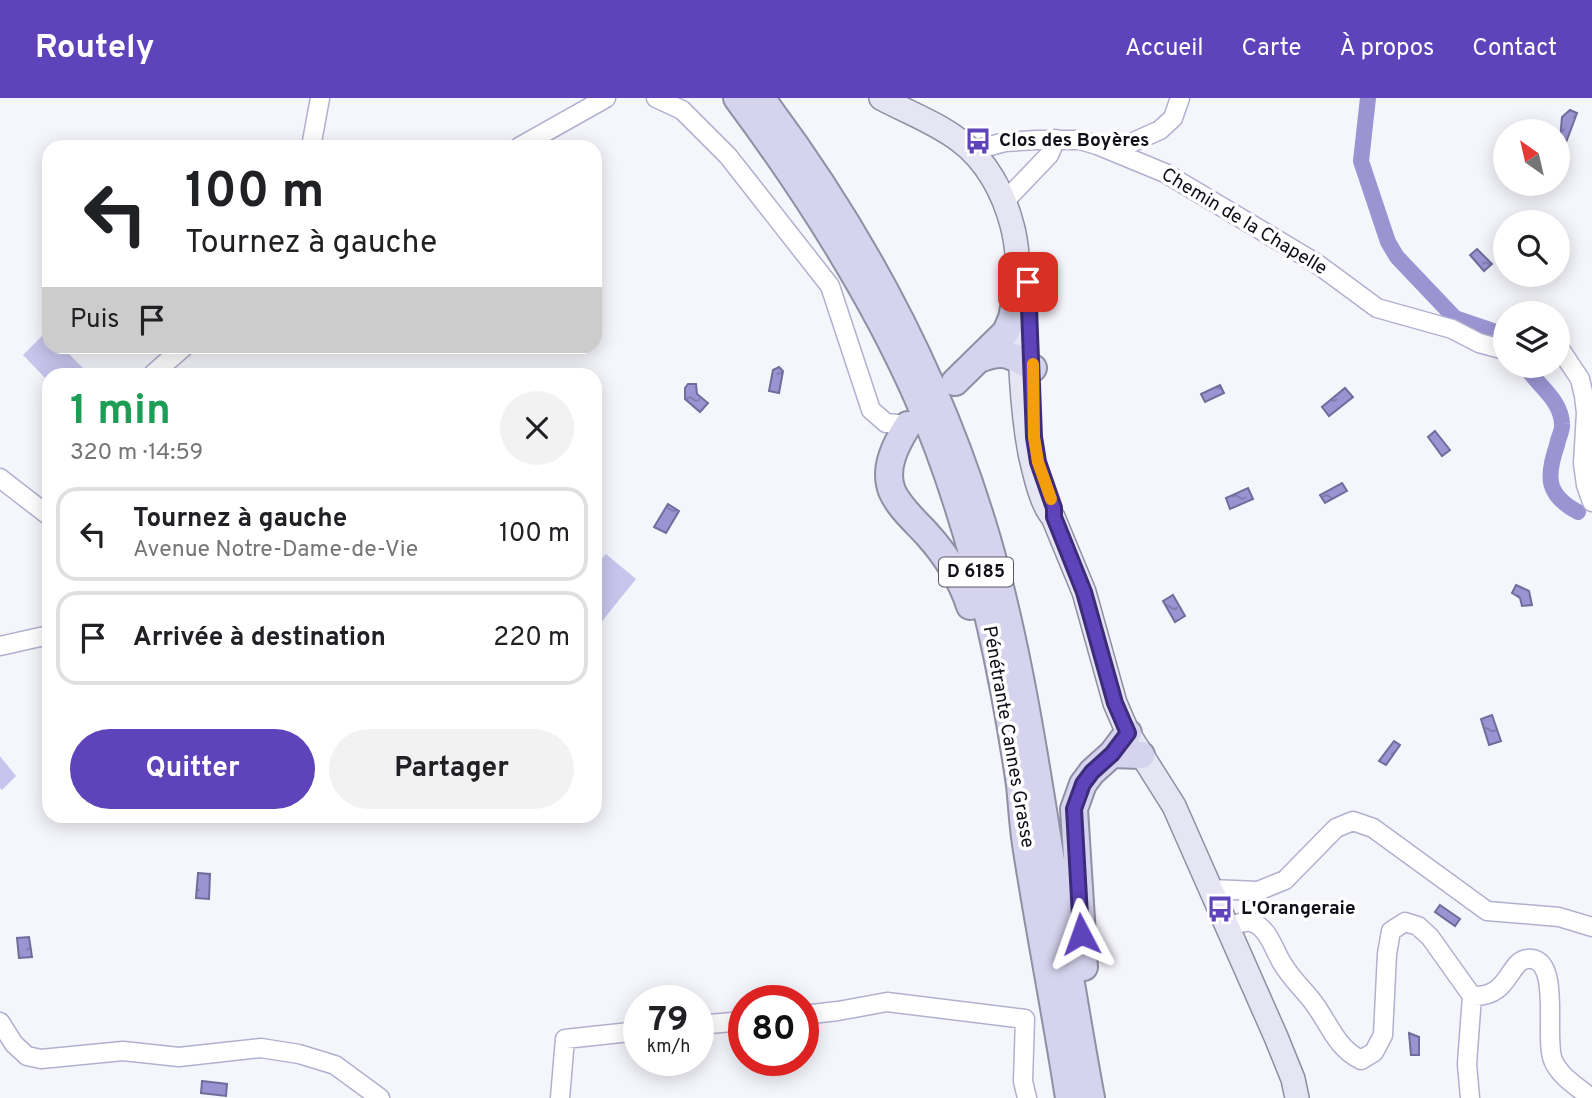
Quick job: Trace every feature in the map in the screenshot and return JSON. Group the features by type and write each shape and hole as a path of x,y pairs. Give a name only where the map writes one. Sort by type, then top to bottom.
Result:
{"highway":[{"name":"Pénétrante Cannes Grasse","path":"737,98 817,213 863,290 902,365 936,444 956,501 992,638 1020,785 1026,844 1069,1098"},
{"name":"Pénétrante Cannes Grasse","path":"761,98 803,157 874,270 929,377 980,516 1021,681 1092,1098"},
{"path":"782,98 828,174 874,270"},
{"path":"955,382 1006,332 1012,318 1018,288"},
{"path":"982,358 997,353 1009,355 1027,365"},
{"path":"908,425 891,460 891,489 939,548 964,586 975,619 1026,844"},
{"path":"1092,1098 1074,809 1083,784 1092,772 1112,754 1135,744"}],"main road":[{"path":"881,98 977,149"},
{"path":"907,98 966,131 983,163 1009,198 1024,232 1027,365"},
{"path":"1009,198 1034,437 1038,462 1054,508 1054,517 1084,592 1115,703 1135,744 1174,806 1276,1037 1293,1079 1297,1098"}],"street":[{"path":"312,140 320,98"},
{"path":"531,140 606,98"},
{"path":"656,98 682,110 729,156 830,286 871,410 886,423 908,425"},
{"path":"1117,152 1160,130 1173,118 1180,98"},
{"path":"1009,198 1049,155 1056,139"},
{"name":"Chemin de la Chapelle","path":"977,149 1005,142 1056,139 1080,141 1117,152 1165,173 1316,263 1377,307 1452,329 1493,347"},
{"path":"160,368 176,354"},
{"path":"1570,364 1580,379 1586,413 1583,463 1592,502"},
{"path":"0,478 42,511"},
{"path":"0,646 42,637"},
{"path":"1211,889 1258,891 1285,880 1336,828 1353,821 1373,828 1487,911 1559,917 1592,927"},
{"path":"1228,928 1243,922 1252,922 1259,926 1267,934 1283,965 1314,1003 1337,1041 1349,1054 1361,1060 1374,1052 1383,1035 1387,954 1391,931 1405,922 1418,926 1430,937 1472,996 1467,1064 1470,1098"},
{"path":"1472,996 1485,997 1501,988 1520,962 1536,960 1544,967 1549,986 1549,1045 1553,1061 1560,1072 1591,1098"},
{"path":"819,1013 887,1002 1025,1019 1023,1081 1027,1098"},
{"path":"0,1022 14,1044 27,1056 41,1059 123,1051 179,1057 261,1048 299,1054 335,1065 380,1098"},
{"path":"560,1098 565,1039 623,1033"}],"shaded area":[{"path":"42,336 42,354 69,354 83,368 42,368 42,375 23,355"},
{"path":"606,554 636,579 602,621 602,559"},
{"path":"0,756 16,776 2,790 0,788"}],"water":[{"path":"1570,110 1577,113 1570,132 1570,119 1562,117"},
{"path":"1477,249 1492,264 1484,271 1470,255"},
{"path":"779,367 783,371 779,393 769,391 773,370"},
{"path":"688,384 696,384 697,394 708,403 700,412 685,399 685,388"},
{"path":"1220,385 1224,393 1205,402 1201,394"},
{"path":"1345,388 1353,397 1329,416 1322,407"},
{"path":"1435,431 1450,450 1442,456 1428,437"},
{"path":"1342,483 1347,491 1325,503 1320,495"},
{"path":"1248,488 1253,499 1230,509 1226,498"},
{"path":"668,504 679,511 666,533 654,527"},
{"path":"1516,585 1529,591 1532,605 1522,606 1520,598 1512,593"},
{"path":"1173,595 1185,616 1175,622 1163,601"},
{"path":"1492,715 1501,741 1489,745 1481,719"},
{"path":"1394,741 1400,745 1386,765 1379,761"},
{"path":"198,873 210,874 209,899 196,898"},
{"path":"1440,905 1460,919 1455,926 1435,912"},
{"path":"29,937 32,957 19,958 17,938"},
{"path":"1409,1033 1419,1037 1419,1055 1411,1055"},
{"path":"202,1081 227,1084 226,1096 201,1093"}],"waterway":[{"path":"1368,98 1361,161 1388,242 1397,257 1455,318 1493,331"},
{"path":"1534,378 1553,400 1561,415 1562,429 1553,456 1551,484 1560,499 1578,512"}],"slow traffic":[{"path":"1033,364 1034,437 1038,462 1051,499"}],"place":[{"name":"Clos des Boyères","path":"978,141"},
{"name":"L'Orangeraie","path":"1220,909"}],"route":[{"path":"1028,282 1034,437 1038,462 1054,508 1054,517 1084,592 1115,703 1128,733 1112,754 1092,772 1077,795 1073,826 1081,934"}]}
